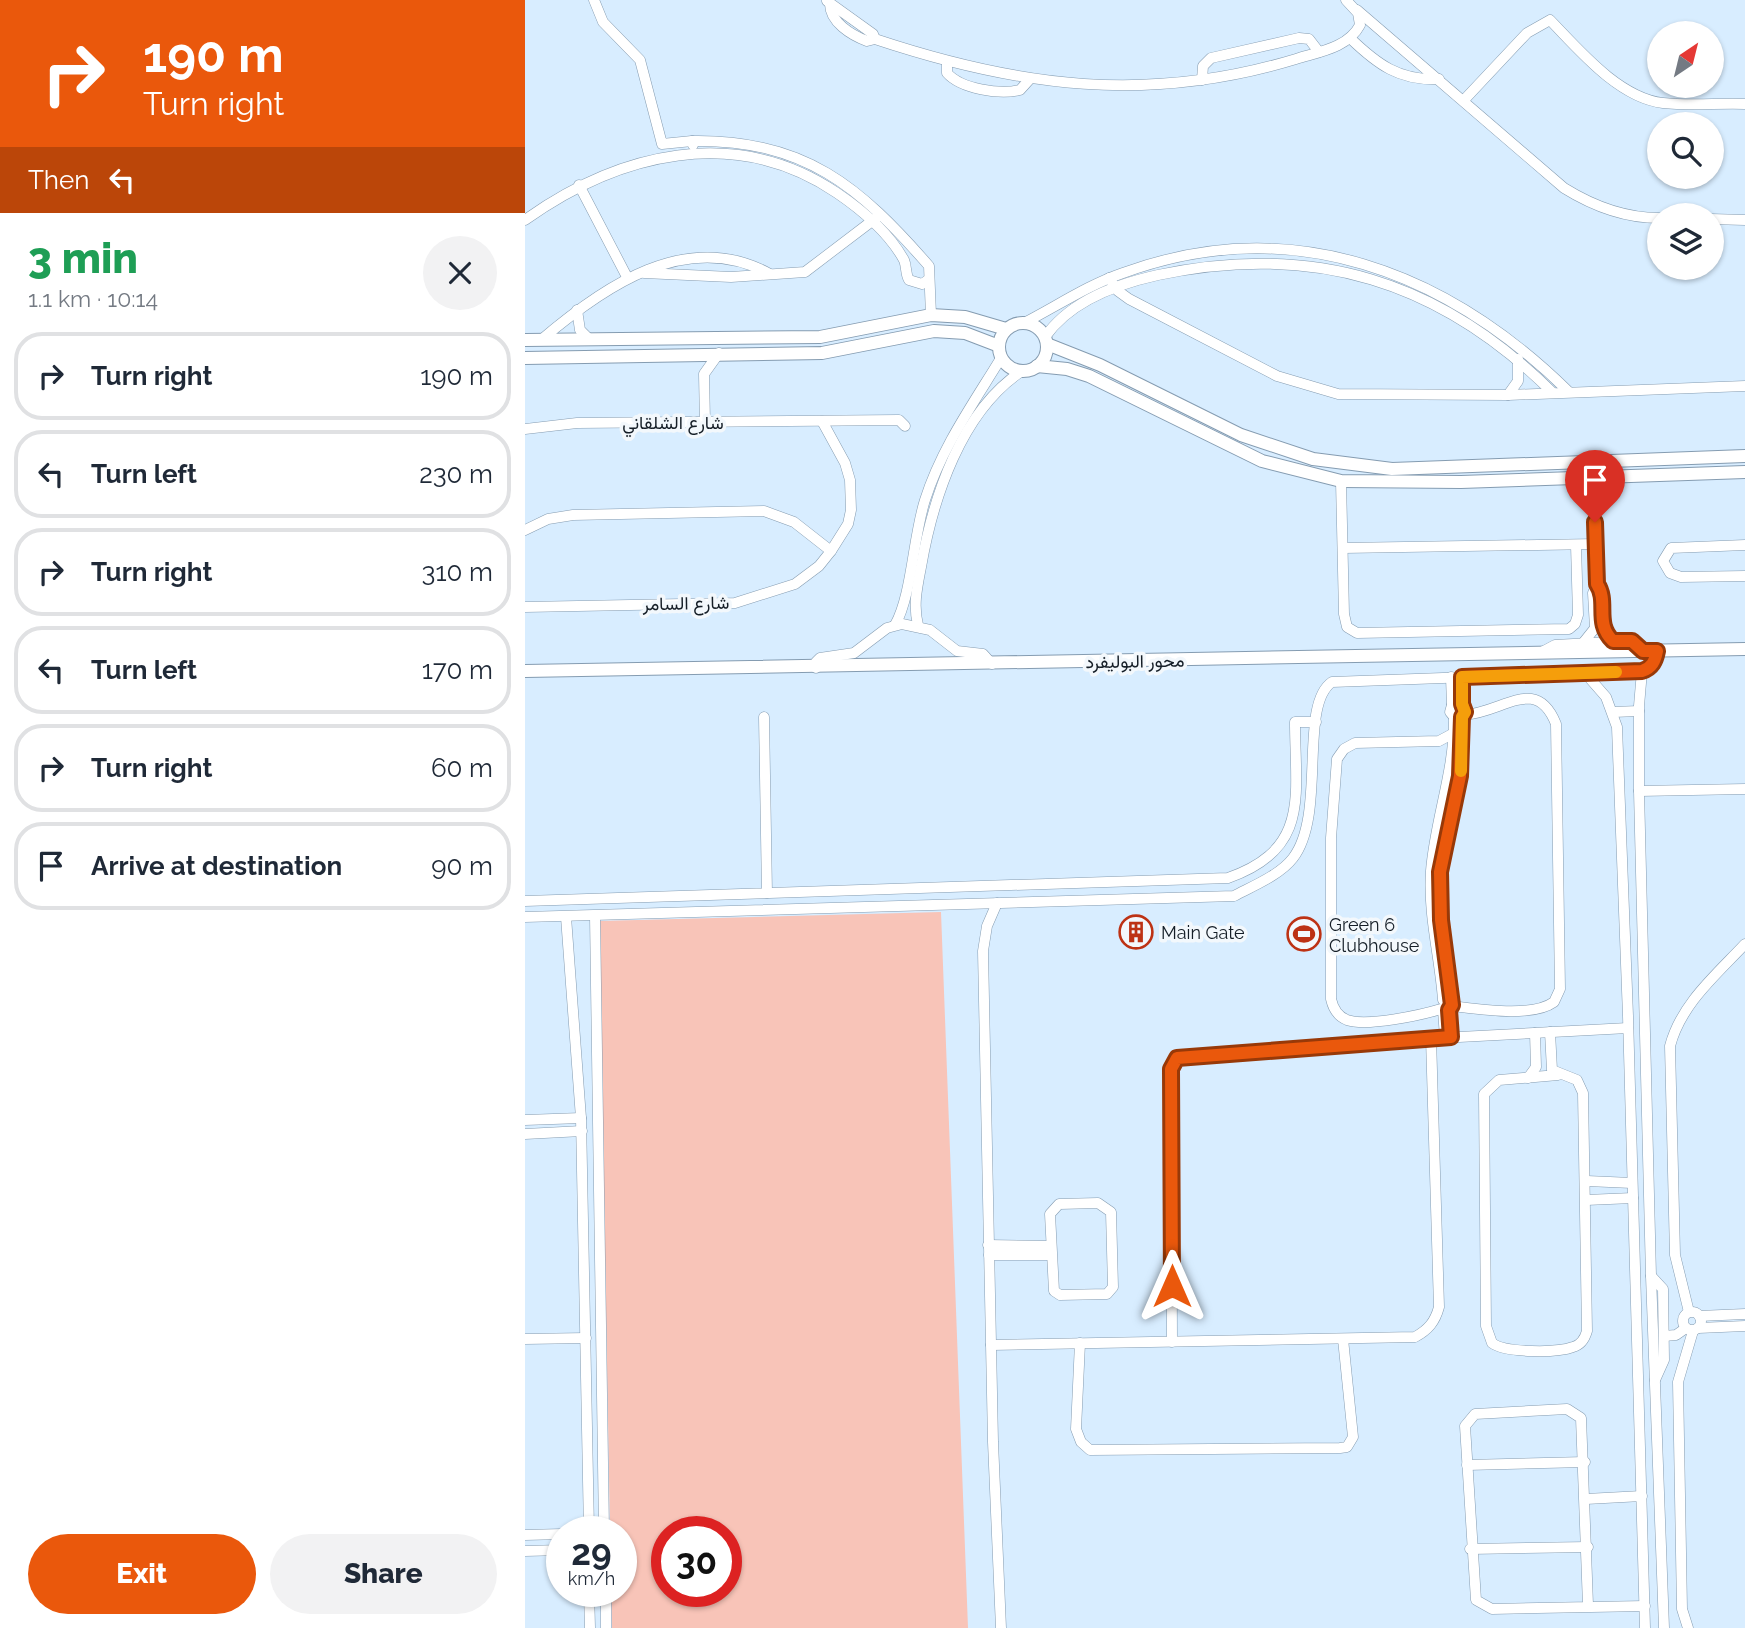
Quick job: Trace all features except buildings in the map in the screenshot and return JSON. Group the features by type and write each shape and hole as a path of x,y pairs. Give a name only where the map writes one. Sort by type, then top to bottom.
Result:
{"street":[{"path":"594,0 603,22 640,60 662,144 766,160 802,172 848,201 873,222 898,251 907,267 909,280 922,284 928,280"},
{"path":"1346,0 1564,188 1580,198 1621,213 1647,216"},
{"path":"828,2 834,17 849,32 867,41 875,39 947,63 1029,80 1105,86 1202,80 1272,66 1319,52 1350,38 1360,25 1355,8"},
{"path":"1464,100 1528,33 1550,20 1605,72 1633,93 1663,103 1745,104"},
{"path":"1202,80 1203,66 1211,58 1299,38 1309,39 1319,52"},
{"path":"1350,38 1388,71 1413,78 1439,79"},
{"path":"947,63 947,73 957,82 1001,92 1020,90 1029,80"},
{"path":"525,220 579,185 639,163 693,147 749,144 789,155 845,183 881,212 919,260 930,268 928,280 931,315"},
{"path":"579,185 627,277"},
{"path":"644,274 684,277 792,275 815,267 873,222 881,212"},
{"path":"1724,219 1745,220"},
{"path":"525,340 820,337 931,315 965,317 1006,329 1157,262 1218,251 1282,249 1351,260 1413,281 1464,307 1510,339 1569,392"},
{"path":"541,340 577,310 627,277 644,274 678,261 710,257 739,260 770,274"},
{"path":"907,267 919,260"},
{"path":"1037,366 1045,356 1046,341 1061,317 1112,283 1216,264 1277,263 1362,277 1423,298 1477,327 1517,358 1552,392"},
{"path":"1112,283 1129,299 1238,357 1317,390 1359,397 1508,395 1745,386"},
{"path":"577,310 580,330 589,340"},
{"path":"1024,323 1038,329 1046,341 1241,435 1313,459 1392,469 1745,456"},
{"path":"816,668 816,662 820,658 854,653 895,625 904,606 914,543 931,482 948,444 1000,352 1006,329"},
{"path":"525,358 821,352 934,331 965,333 1000,352 1010,367 1022,371"},
{"path":"687,353 704,374"},
{"path":"705,423 704,374 719,353"},
{"path":"1508,395 1520,375 1517,358"},
{"path":"918,625 914,608 925,545 950,468 988,401 1005,382 1022,371 1037,366 1067,369 1089,376 1262,461 1341,481 1461,482 1745,472"},
{"name":"شارع الشلقاني","path":"525,429 577,423 899,420 905,426"},
{"path":"525,530 548,519 573,515 764,512 794,522 831,551 848,524 852,497 845,463 822,421"},
{"path":"1583,643 1595,628 1601,593 1597,584 1594,463"},
{"path":"1341,481 1345,621 1347,627 1357,634 1558,631 1573,627 1577,620 1576,545"},
{"path":"1343,548 1596,544"},
{"path":"1745,545 1671,548 1663,561 1666,570 1681,577 1745,576"},
{"name":"شارع السامر","path":"525,607 735,603 795,584 819,566 831,551"},
{"path":"1597,604 1602,628 1613,641"},
{"path":"895,625 918,625 930,630 957,651 986,655 992,664"},
{"path":"1540,653 1555,645 1613,641 1634,642 1643,651"},
{"name":"محور البوليفرد","path":"525,671 816,668 1745,649"},
{"path":"525,917 1234,896 1293,859 1305,834 1311,812 1319,696 1332,682 1642,671 1651,667 1657,651"},
{"path":"1642,671 1639,791 1654,1380 1664,1628"},
{"path":"1585,673 1602,691 1617,727 1645,1628"},
{"path":"1448,1037 1446,1006 1432,922 1436,872 1456,775 1460,711 1457,677"},
{"path":"1454,748 1439,741 1359,742 1347,746 1336,760 1331,838 1331,999 1339,1015 1356,1021 1414,1015 1446,1006 1485,1010 1537,1009 1554,1002 1560,989 1556,723 1551,708 1538,699 1528,699 1478,712 1460,711"},
{"path":"1456,775 1454,733 1460,711"},
{"path":"1613,712 1639,711"},
{"path":"764,718 767,893"},
{"path":"525,901 1228,878 1255,869 1279,848 1290,831 1296,804 1295,722 1316,722"},
{"path":"1439,741 1454,733"},
{"path":"1639,791 1745,789"},
{"path":"997,903 987,926 983,951 988,1250 1001,1628"},
{"path":"566,916 582,1131 589,1516"},
{"path":"594,916 604,1516"},
{"path":"1688,1628 1682,1609 1678,1382 1692,1329 1692,1314 1675,1255 1670,1046 1677,1026 1690,1004 1745,944"},
{"path":"1172,1342 1173,1063 1182,1055 1628,1028"},
{"path":"1550,1032 1552,1070 1558,1075"},
{"path":"1528,1078 1536,1067 1535,1033"},
{"path":"991,1345 1415,1337 1431,1325 1439,1307 1431,1038"},
{"path":"1536,1052 1550,1052"},
{"path":"1558,1075 1577,1080 1583,1093 1588,1323 1584,1338 1573,1348 1499,1348 1492,1343 1486,1326 1483,1101 1492,1083 1558,1075"},
{"path":"525,1120 581,1118"},
{"path":"525,1134 582,1131"},
{"path":"1587,1181 1632,1182"},
{"path":"1586,1200 1633,1198"},
{"path":"1104,1204 1111,1212 1112,1290 1104,1294 1056,1294 1052,1288 1051,1251 1050,1214 1054,1206 1104,1204"},
{"path":"988,1250 1051,1251"},
{"path":"1651,1276 1663,1289 1664,1360 1654,1380"},
{"path":"1663,1311 1745,1314"},
{"path":"1692,1314 1683,1319 1692,1329"},
{"path":"1664,1336 1692,1329 1745,1326"},
{"path":"525,1339 586,1338"},
{"path":"1080,1343 1076,1429 1081,1442 1090,1450 1299,1449 1344,1448 1352,1441 1343,1339"},
{"path":"1588,1605 1583,1423 1577,1414 1567,1409 1475,1414 1465,1426 1473,1595 1486,1608 1645,1606"},
{"path":"1467,1465 1585,1462"},
{"path":"1586,1499 1642,1496"},
{"path":"525,1535 546,1534"},
{"path":"1470,1549 1588,1546"},
{"path":"525,1551 546,1550"},
{"path":"590,1607 590,1628"},
{"path":"606,1607 606,1628"}],"shaded area":[{"path":"941,912 968,1628 612,1628 611,1607 637,1607 637,1516 610,1516 599,921"}],"slow traffic":[{"path":"1461,771 1462,717 1465,712 1462,704 1462,677 1616,672"}],"place":[{"name":"Main Gate","path":"1136,932"},
{"name":"Green 6 Clubhouse","path":"1304,934"}],"route":[{"path":"1172,1286 1171,1069 1177,1058 1182,1055 1451,1037 1449,1010 1452,1005 1441,920 1440,872 1446,831 1460,776 1462,717 1465,712 1462,704 1462,677 1642,671 1648,670 1655,660 1657,651 1643,651 1632,641 1613,641 1602,628 1595,522"}]}
